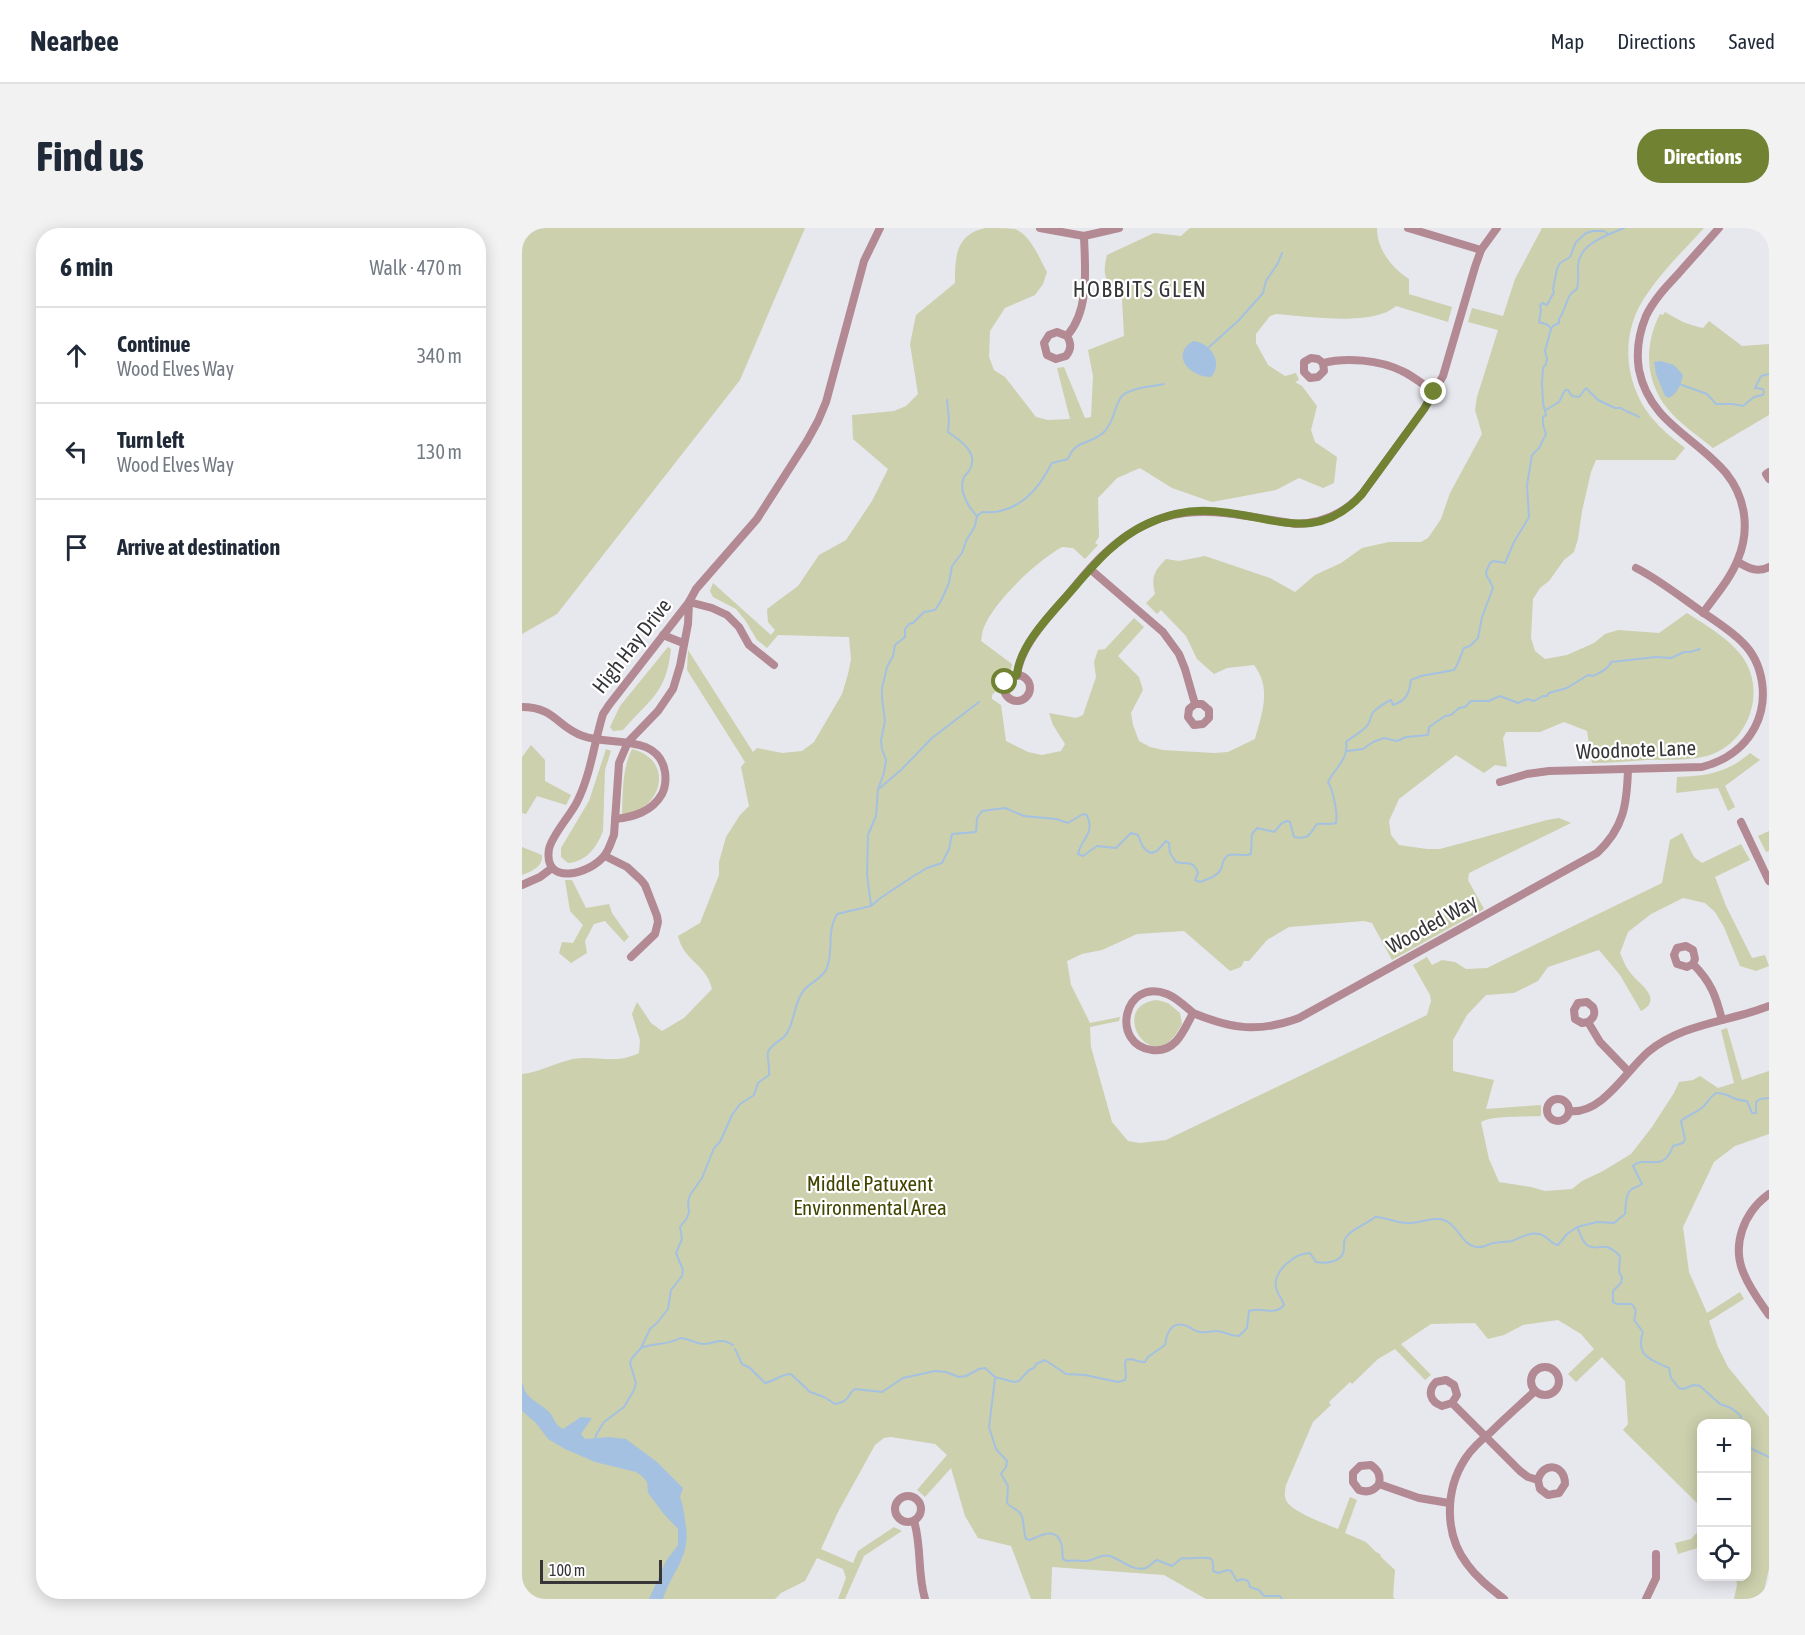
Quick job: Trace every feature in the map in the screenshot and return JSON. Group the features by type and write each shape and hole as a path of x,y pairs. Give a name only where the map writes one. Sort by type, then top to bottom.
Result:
{"street":[{"name":"High Hay Drive","path":"552,868 549,848 577,801 589,770 603,714 689,602 696,589 757,519 818,421 826,402 864,261 880,228"},
{"path":"1040,228 1084,236 1119,228"},
{"path":"1408,228 1481,250"},
{"path":"1017,675 1020,658 1057,606 1102,555 1147,524 1179,513 1195,511 1224,512 1296,524 1310,524 1335,516 1353,504 1424,409 1443,376 1481,250 1497,228"},
{"path":"1703,613 1738,561 1744,538 1745,518 1740,498 1734,485 1717,464 1675,429 1653,405 1642,380 1638,359 1641,332 1652,305 1719,228"},
{"path":"1067,336 1076,323 1083,298 1084,236"},
{"path":"1323,363 1339,360 1390,367 1402,371 1434,392"},
{"path":"1769,472 1766,474 1769,479"},
{"path":"1738,561 1757,570 1769,567"},
{"name":"Woodnote Lane","path":"1500,782 1538,772 1702,766 1722,760 1741,747 1757,725 1765,712 1762,681 1756,660 1750,651 1737,637 1636,568"},
{"path":"1090,569 1153,622 1167,637 1179,654 1196,704"},
{"name":"High Hay Drive","path":"605,856 614,835 619,763 628,742 658,711 673,689 688,624 689,602"},
{"path":"689,602 728,615 739,627 749,645 774,665"},
{"path":"663,635 683,643"},
{"path":"522,706 545,711 572,731 583,736 628,742 649,748 662,759 666,777 658,799 645,811 629,818 615,819"},
{"name":"Wooded Way","path":"1193,1013 1182,1036 1173,1046 1163,1050 1149,1050 1142,1047 1131,1038 1127,1027 1126,1016 1130,1005 1140,995 1156,991 1171,995 1193,1013 1217,1023 1243,1028 1271,1026 1299,1018 1584,861 1605,845 1621,820 1627,793 1628,769"},
{"path":"1741,822 1769,881"},
{"path":"522,885 552,868 560,873 577,873 592,866 605,856 627,867 645,885 658,922 655,934 631,957"},
{"path":"1693,964 1711,986 1722,1020"},
{"path":"1569,1111 1582,1110 1600,1101 1648,1052 1669,1038 1695,1027 1769,1006"},
{"path":"1588,1022 1600,1042 1628,1071"},
{"path":"1769,1194 1760,1201 1745,1221 1739,1241 1739,1252 1744,1274 1769,1315"},
{"path":"1504,1599 1482,1582 1465,1562 1452,1530 1449,1503 1458,1471 1470,1452 1535,1391"},
{"path":"1452,1403 1520,1471 1538,1480"},
{"path":"1379,1484 1419,1498 1449,1503"},
{"path":"914,1521 918,1539 919,1575 925,1599"},
{"path":"1646,1599 1656,1578 1656,1554"}],"green space":[{"path":"522,228 805,228 740,380 557,614 522,634"},
{"name":"Middle Patuxent Environmental Area","path":"986,228 1015,229 1021,232 1034,248 1047,272 1043,284 1035,295 1005,308 990,331 989,357 994,370 1005,377 1036,417 1048,420 1070,419 1057,368 1064,367 1085,418 1091,417 1093,376 1088,350 1124,336 1122,299 1109,284 1105,275 1107,255 1154,233 1181,236 1190,228 1377,228 1380,244 1387,258 1409,279 1409,294 1452,307 1448,322 1396,306 1372,316 1356,318 1339,319 1276,314 1270,316 1256,334 1256,343 1268,365 1285,376 1296,373 1299,380 1295,382 1302,386 1317,406 1311,430 1315,442 1337,457 1334,483 1323,488 1299,478 1276,490 1212,502 1172,488 1140,468 1117,478 1098,498 1099,537 1095,543 1098,545 1085,559 1073,548 1062,547 1029,571 1007,594 989,616 981,641 1012,664 1009,678 992,695 992,699 1001,705 1006,741 1028,752 1042,755 1061,751 1065,744 1053,725 1049,713 1076,718 1083,715 1096,677 1094,662 1098,650 1105,649 1134,618 1144,627 1118,656 1139,677 1143,690 1131,713 1139,741 1163,750 1214,753 1228,752 1255,739 1264,701 1263,683 1259,674 1254,665 1227,668 1214,674 1197,659 1186,636 1161,610 1157,614 1146,603 1155,594 1153,583 1156,571 1162,563 1166,559 1179,561 1205,556 1270,578 1295,592 1315,575 1341,563 1362,548 1389,542 1421,542 1428,538 1441,519 1450,493 1482,434 1475,410 1477,397 1498,330 1468,322 1472,308 1503,316 1515,279 1542,228 1704,228 1653,285 1638,308 1629,340 1630,372 1642,403 1659,426 1685,448 1675,460 1596,460 1591,472 1574,552 1564,560 1533,599 1531,638 1535,651 1545,659 1567,655 1594,643 1605,634 1618,630 1659,633 1687,613 1729,643 1741,655 1749,669 1753,684 1750,714 1734,740 1722,750 1700,758 1592,763 1587,731 1564,722 1540,732 1506,732 1503,738 1507,767 1495,765 1484,773 1456,755 1399,799 1389,821 1391,835 1399,845 1440,849 1547,820 1559,818 1571,823 1469,873 1468,880 1484,909 1392,960 1372,923 1364,921 1289,927 1267,940 1249,961 1244,961 1241,967 1230,971 1184,931 1137,934 1102,950 1082,954 1067,961 1071,985 1090,1023 1120,1017 1119,1021 1090,1027 1091,1047 1112,1122 1128,1141 1140,1143 1166,1140 1427,1015 1431,1001 1430,995 1413,965 1427,957 1432,965 1442,960 1455,962 1466,969 1487,968 1662,883 1670,840 1682,833 1694,857 1702,863 1741,844 1750,860 1715,877 1726,906 1752,958 1765,955 1769,966 1756,971 1740,966 1724,927 1715,912 1705,903 1683,898 1651,914 1628,932 1620,953 1628,969 1650,996 1648,1006 1641,1011 1620,975 1599,950 1548,967 1538,981 1514,993 1486,995 1467,1015 1453,1040 1453,1071 1494,1080 1486,1109 1541,1105 1541,1116 1501,1117 1481,1122 1489,1159 1499,1182 1545,1191 1572,1189 1631,1154 1652,1127 1679,1082 1693,1080 1700,1076 1718,1088 1734,1083 1721,1030 1727,1028 1742,1080 1769,1071 1769,1134 1735,1146 1714,1162 1683,1227 1689,1272 1707,1313 1740,1292 1744,1299 1709,1321 1728,1367 1769,1417 1769,1569 1762,1599 1734,1599 1736,1581 1751,1581 1751,1419 1697,1419 1697,1503 1623,1430 1628,1424 1625,1381 1602,1357 1576,1382 1568,1374 1594,1349 1581,1334 1558,1320 1523,1325 1504,1335 1488,1339 1475,1323 1431,1324 1401,1344 1431,1375 1425,1380 1395,1349 1378,1359 1352,1384 1350,1382 1329,1402 1331,1405 1313,1422 1286,1485 1286,1500 1301,1513 1338,1529 1350,1497 1357,1500 1345,1533 1366,1542 1395,1570 1393,1597 1395,1599 1206,1599 1164,1575 1052,1567 1051,1599 1031,1599 1011,1546 978,1538 965,1516 951,1468 925,1497 917,1490 947,1455 935,1444 891,1437 884,1438 875,1445 838,1512 821,1549 853,1563 858,1551 894,1527 902,1531 864,1556 845,1599 838,1599 846,1578 843,1569 817,1558 805,1581 781,1593 775,1599 522,1599 522,1074 573,1059 614,1059 639,1053 640,1040 632,1014 637,1002 651,1023 662,1031 684,1018 712,989 705,973 685,952 678,936 700,923 719,875 719,862 726,837 740,815 749,806 741,767 745,762 687,670 688,650 753,752 757,748 782,753 802,751 814,742 842,694 851,659 849,637 778,635 767,648 757,640 736,609 713,597 710,591 713,583 771,635 775,630 768,622 767,609 798,586 819,555 846,540 872,501 888,469 853,439 852,415 894,411 906,406 918,394 910,344 916,315 955,283 955,265 959,248 968,236"},
{"path":"1665,312 1683,322 1703,328 1709,321 1742,346 1769,344 1769,415 1713,448 1677,419 1667,408 1654,386 1649,362 1651,338 1660,314 1663,315"},
{"path":"668,647 671,649 669,664 661,686 649,703 623,730 613,731 610,727 620,706"},
{"path":"531,745 545,760 545,781 571,795 566,805 537,796 526,814 522,813 522,757"},
{"path":"606,749 611,751 605,770 603,831 598,843 590,853 580,860 568,863 561,857 561,848 589,801"},
{"path":"632,749 646,755 655,764 659,775 658,786 654,797 646,806 635,812 622,814 625,773"},
{"path":"1750,753 1760,760 1725,786 1735,807 1728,811 1718,788 1676,793 1677,777 1716,772 1733,765"},
{"path":"1769,831 1769,851 1766,852 1758,836"},
{"path":"522,847 542,855 542,859 539,866 522,875"},
{"path":"565,880 572,880 586,908 609,904 612,913 629,937 624,942 605,921 594,924 585,941 587,953 571,963 559,953 562,942 573,943 583,925 570,911"},
{"path":"1157,1000 1168,1003 1180,1013 1182,1024 1171,1040 1161,1046 1151,1045 1142,1040 1134,1021 1136,1012 1144,1004"},
{"path":"1697,1532 1697,1548 1678,1554 1675,1543 1691,1539"}],"water":[{"path":"1193,341 1210,349 1216,360 1215,371 1211,377 1196,373 1185,364 1183,353"},
{"path":"1661,361 1674,365 1683,375 1679,388 1669,398 1665,396 1656,374 1654,362"},
{"path":"522,1382 527,1394 548,1411 563,1429 581,1417 592,1418 581,1434 585,1439 609,1437 626,1439 657,1462 683,1488 680,1497 685,1517 686,1544 681,1561 663,1599 649,1599 666,1561 678,1545 678,1529 648,1493 647,1482 642,1476 636,1472 595,1462 548,1439 536,1423 522,1411"}],"waterway":[{"path":"595,1441 604,1422 624,1407 634,1390 636,1383 630,1363 632,1358 641,1348 650,1329 668,1309 671,1290 682,1276 683,1270 676,1253 682,1239 680,1227 689,1212 690,1195 702,1178 714,1148 720,1142 732,1115 740,1104 754,1095 758,1083 769,1075 768,1052 787,1033 801,995 827,968 832,928 837,914 871,906 912,877 927,868 942,863 949,849 952,834 976,832 977,818 982,811 1005,808 1024,816 1056,819 1068,823 1083,814 1087,815 1089,832 1078,854 1083,856 1097,846 1116,848 1131,833 1138,835 1144,848 1151,853 1157,851 1166,841 1169,843 1170,853 1176,862 1189,863 1194,866 1198,873 1195,880 1200,882 1217,874 1227,856 1251,854 1252,834 1257,828 1274,832 1287,821 1290,822 1294,837 1303,838 1317,824 1336,823 1335,802 1328,782 1343,758 1346,742 1366,727 1372,714 1378,708 1391,700 1393,705 1404,699 1411,680 1454,670 1464,648 1470,646 1478,638 1482,617 1493,588 1486,572 1490,563 1494,561 1505,563 1529,517 1527,485 1532,455 1539,448 1546,434 1543,425 1543,417 1546,415 1542,383 1543,368 1547,359 1545,351 1551,329 1559,323 1568,298 1577,289 1578,266 1583,251 1595,241 1624,228"},
{"path":"1551,329 1548,325 1539,322 1540,306 1542,303 1547,305 1554,292 1560,263 1570,257 1576,242 1586,233 1604,231 1608,234"},
{"path":"1208,348 1239,320 1263,293 1266,281 1282,253"},
{"path":"1679,384 1707,394 1716,404 1743,406 1754,397 1763,395 1763,389 1755,388 1761,376 1769,374"},
{"path":"871,905 867,875 868,835 876,816 878,789 886,760 881,740 885,721 882,688 895,645 905,637 905,629 909,624 924,612 935,610 941,601 949,583 952,566 962,553 975,526 977,516 982,512 1010,508 1026,498 1040,483 1052,463 1068,459 1075,448 1104,432 1111,422 1120,398 1127,392 1164,384"},
{"path":"1546,410 1559,402 1565,390 1568,390 1572,396 1579,397 1586,388 1598,400 1639,417"},
{"path":"947,400 948,432 967,448 972,458 970,470 964,477 962,487 967,503 977,516"},
{"path":"1347,751 1363,749 1384,738 1397,741 1406,737 1428,735 1429,727 1459,708 1465,707 1471,701 1489,701 1500,696 1518,703 1527,699 1534,701 1549,693 1567,688 1588,675 1598,674 1611,662 1656,657 1671,658 1684,652 1700,649"},
{"path":"880,788 932,738 979,702"},
{"path":"735,1349 742,1364 750,1368 765,1383 791,1374 810,1392 835,1404 844,1401 855,1389 882,1392 903,1378 935,1371 959,1377 985,1368 995,1377 1014,1382 1019,1381 1036,1364 1045,1360 1066,1374 1085,1375 1118,1382 1125,1380 1126,1360 1145,1362 1148,1357 1165,1345 1170,1330 1176,1325 1185,1325 1200,1332 1218,1331 1239,1336 1247,1328 1249,1311 1272,1311 1284,1305 1276,1281 1286,1264 1298,1256 1310,1253 1316,1262 1325,1263 1337,1260 1343,1254 1344,1241 1347,1236 1375,1217 1407,1223 1433,1219 1443,1220 1452,1225 1470,1245 1480,1247 1535,1234 1542,1235 1558,1245 1577,1227 1597,1222 1614,1223 1625,1214 1630,1191 1642,1184 1633,1166 1643,1162 1664,1160 1673,1146 1683,1143 1685,1139 1681,1121 1703,1107 1716,1093 1747,1101 1752,1113 1756,1113 1756,1102 1769,1098"},
{"path":"1577,1227 1585,1244 1594,1248 1609,1248 1620,1256 1619,1272 1622,1277 1621,1283 1613,1291 1613,1302 1631,1304 1634,1307 1636,1313 1634,1320 1643,1332 1641,1346 1646,1356 1669,1368 1671,1378 1679,1388 1700,1386 1720,1404 1740,1415 1741,1419"},
{"path":"641,1348 680,1338 701,1344 722,1341 733,1345"},
{"path":"995,1379 989,1427 996,1449 1007,1461 1001,1474 1008,1486 1007,1503 1022,1516 1026,1539 1030,1540 1047,1534 1055,1535 1062,1545 1063,1559 1067,1561 1088,1561 1107,1556 1141,1569 1157,1560 1172,1566 1182,1558 1210,1559 1213,1562 1213,1571 1218,1573 1231,1571 1237,1581 1242,1579 1248,1581 1250,1587 1259,1590 1264,1596 1280,1596 1282,1599"},
{"path":"1751,1448 1769,1457"}],"district":[{"name":"HOBBITS GLEN","path":"1140,289"}],"route":[{"path":"1005,682 1008,678 1017,675 1020,658 1057,606 1102,555 1131,533 1162,518 1195,511 1224,512 1296,524 1310,524 1335,516 1353,504 1362,494 1434,392"}]}
